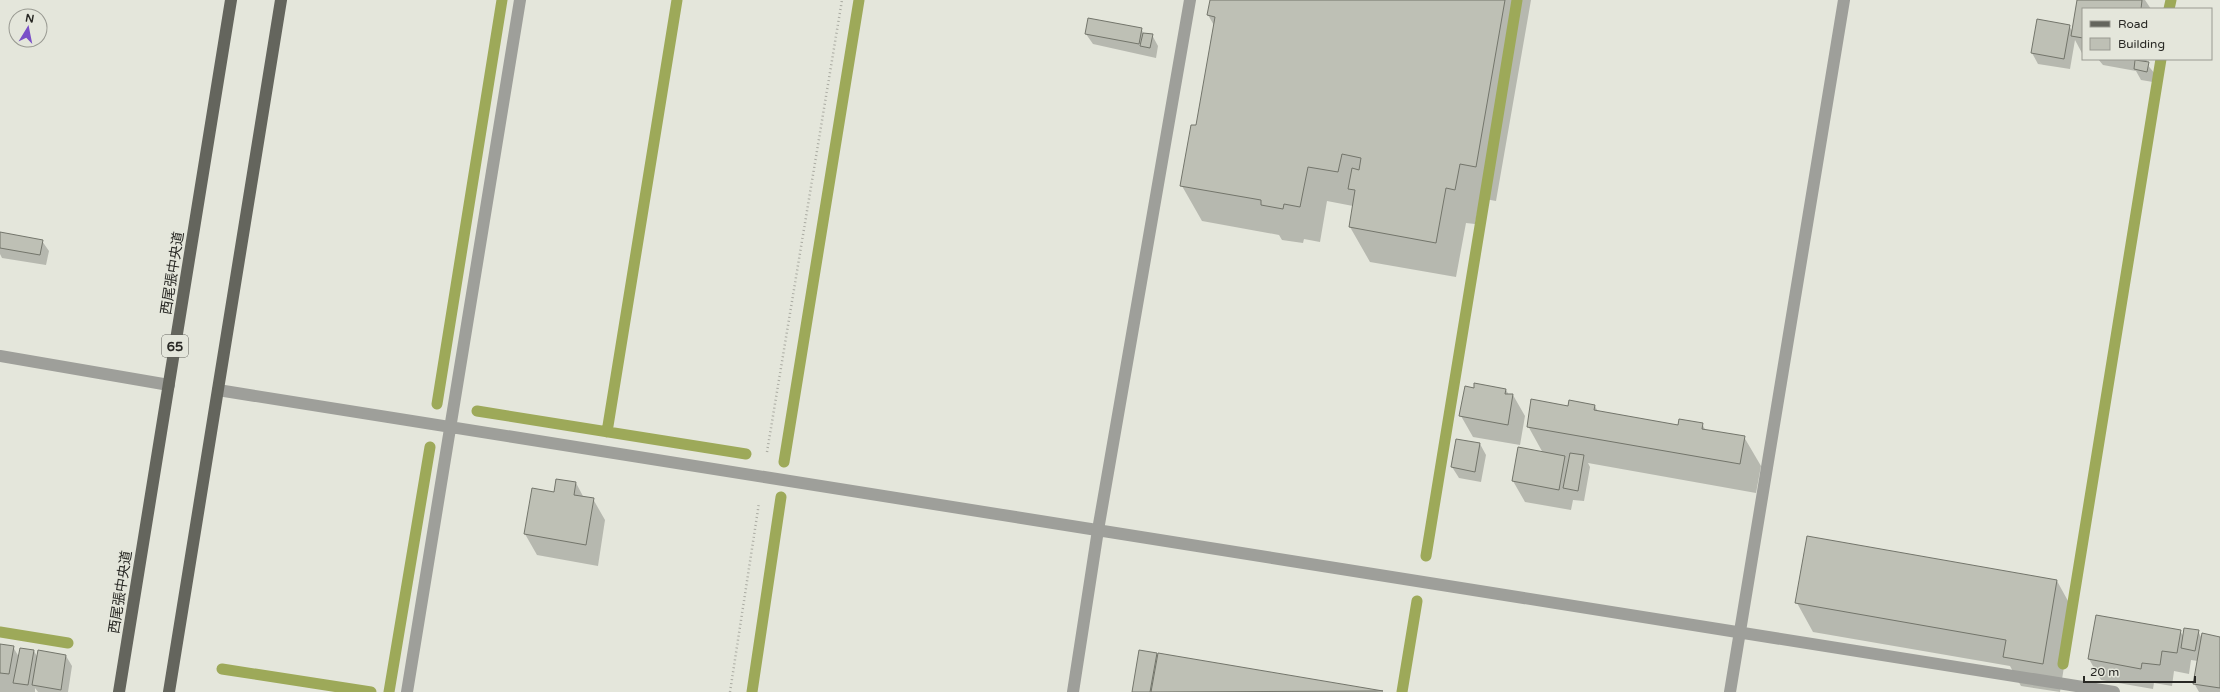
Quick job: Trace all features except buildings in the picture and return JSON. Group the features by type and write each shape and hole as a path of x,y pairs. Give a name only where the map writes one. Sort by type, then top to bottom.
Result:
{"main road":[{"name":"西尾張中央道","path":"119,692 231,0"},
{"path":"169,692 282,0"}],"street":[{"path":"407,692 520,0"},
{"path":"1073,692 1098,530 1190,0"},
{"path":"1730,692 1844,0"},
{"path":"0,356 169,385"},
{"path":"218,390 2114,692"}],"path":[{"path":"730,692 763,476 842,0"}],"waterway":[{"path":"437,404 502,0"},
{"path":"607,432 677,0"},
{"path":"784,462 859,0"},
{"path":"1426,556 1517,0"},
{"path":"2169,8 2171,0"},
{"path":"2063,664 2161,60"},
{"path":"477,411 746,454"},
{"path":"389,692 430,447"},
{"path":"752,692 781,497"},
{"path":"1402,692 1417,601"},
{"path":"0,632 68,643"},
{"path":"222,669 371,692"}]}
